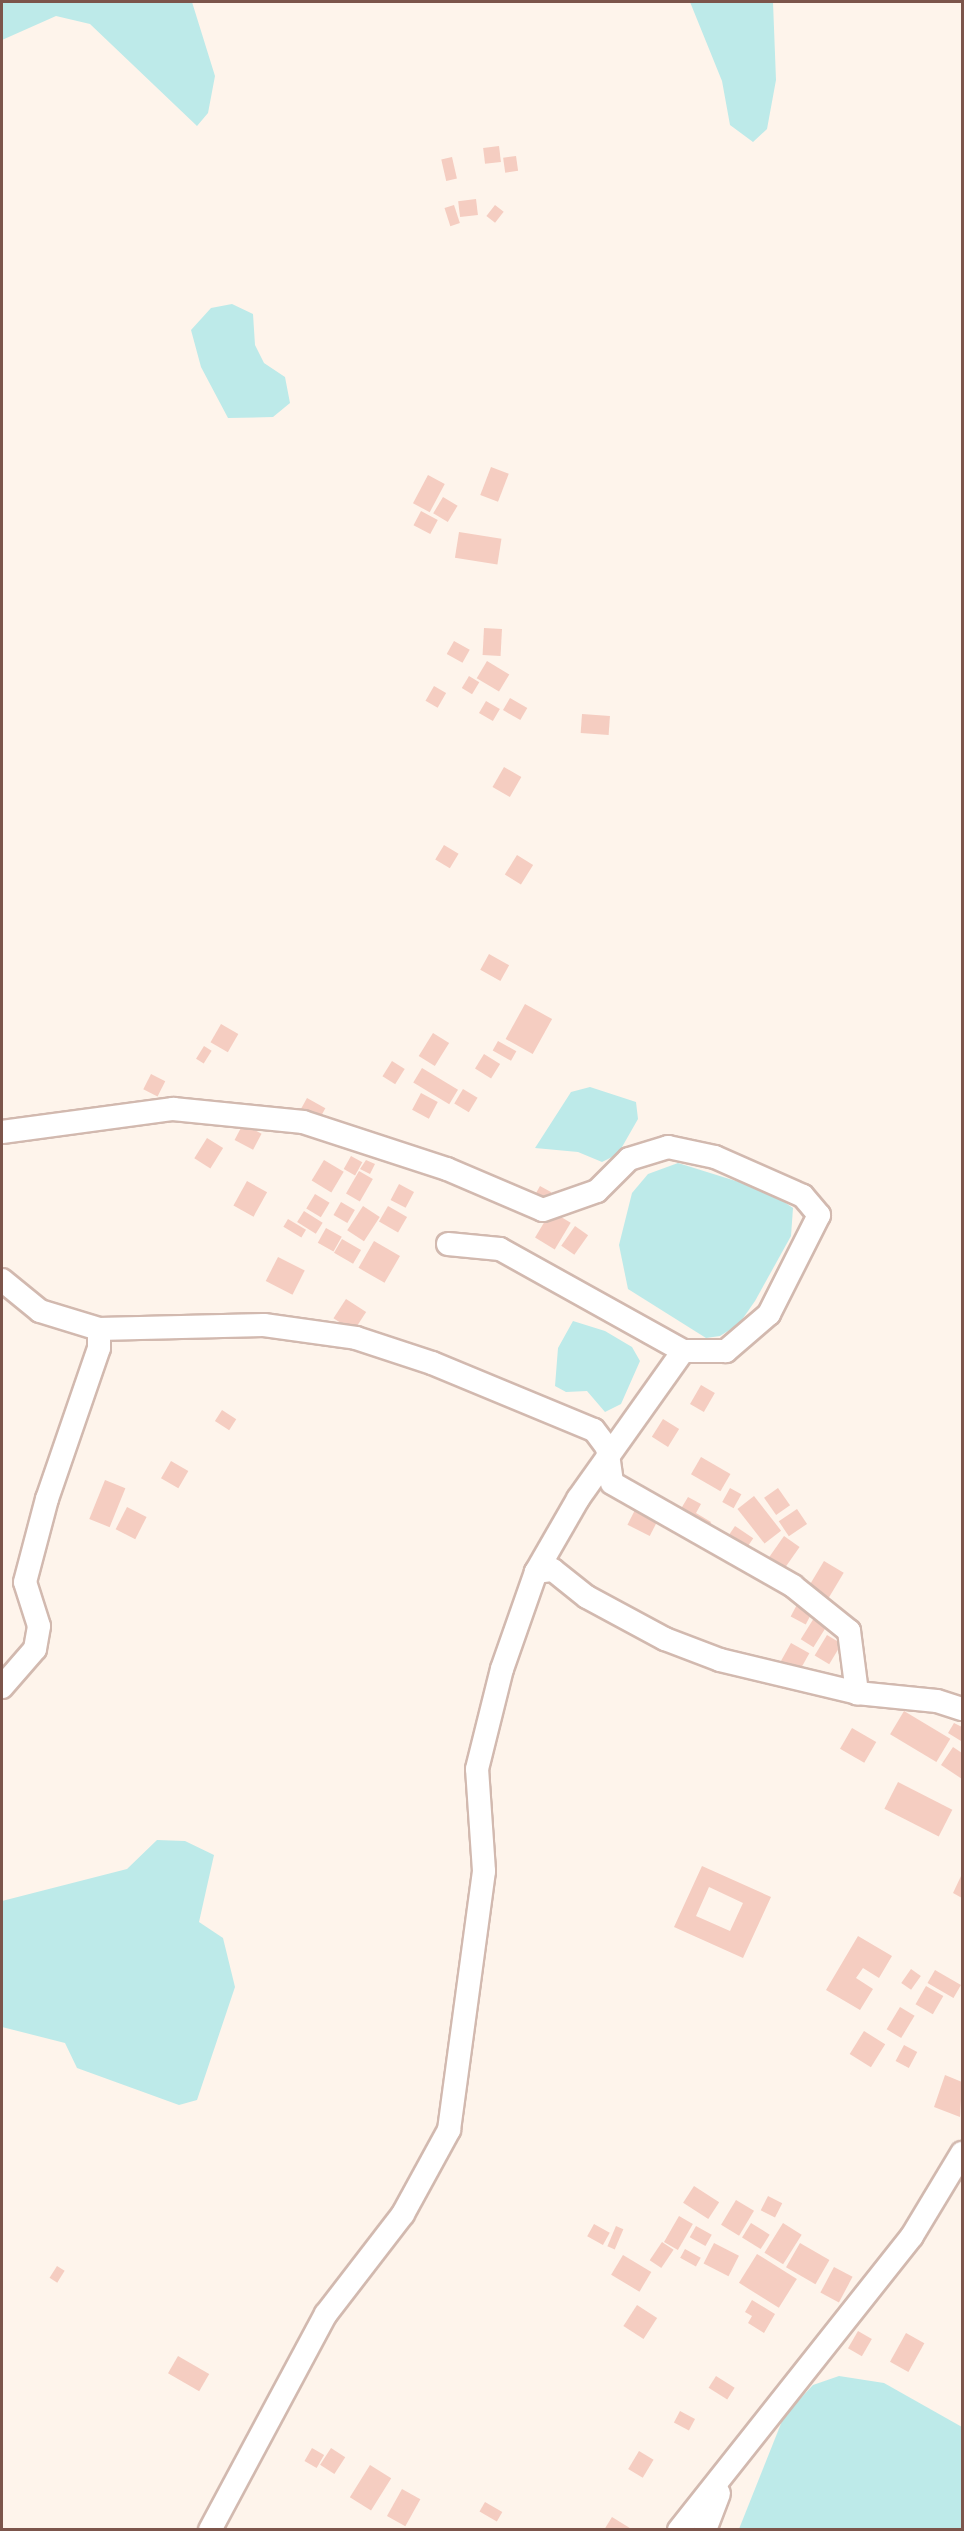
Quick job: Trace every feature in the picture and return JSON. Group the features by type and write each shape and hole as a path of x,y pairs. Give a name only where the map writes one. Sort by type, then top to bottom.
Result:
{"street":[{"path":"2,1132 173,1109 303,1122 447,1169 543,1210 597,1191 629,1159 668,1146 715,1157 803,1196 819,1215 769,1314 726,1351 683,1351 500,1249 448,1244"},
{"path":"2,1280 40,1311 99,1329 264,1325 356,1338 432,1363 594,1430 607,1447 607,1462 612,1483 794,1586 849,1631 857,1693"},
{"path":"2,1687 35,1649 39,1626 25,1582 47,1499 99,1348 99,1329"},
{"path":"210,2529 326,2314 403,2214 449,2130 484,1871 477,1769 502,1669 536,1572 578,1499 607,1462 683,1351"},
{"path":"536,1572 553,1570 588,1597 646,1628 720,1660 857,1693 938,1701 963,1709"},
{"path":"679,2529 726,2476 912,2236 963,2153"},
{"path":"705,2529 726,2476"}],"water":[{"path":"2,2 192,2 215,76 208,113 197,126 90,24 56,16 2,40"},
{"path":"690,2 773,2 776,80 767,129 753,142 730,125 722,81"},
{"path":"232,304 253,314 255,345 264,363 285,377 290,403 273,417 228,418 201,367 191,330 211,308"},
{"path":"590,1087 636,1102 638,1119 618,1154 602,1162 578,1152 535,1148 571,1092"},
{"path":"678,1163 768,1191 793,1208 791,1236 755,1301 739,1324 720,1336 706,1338 628,1289 619,1245 632,1193 648,1174"},
{"path":"573,1321 605,1331 632,1347 640,1361 621,1404 605,1412 587,1391 566,1392 555,1386 558,1348"},
{"path":"157,1840 185,1841 214,1855 199,1922 223,1938 235,1987 197,2100 179,2105 77,2068 65,2043 2,2027 2,1901 127,1869"},
{"path":"839,2376 884,2383 962,2427 962,2529 739,2529 784,2416 813,2385"}],"building":[{"path":"499,146 501,162 485,164 483,148"},
{"path":"516,156 518,171 505,173 503,158"},
{"path":"452,157 457,178 446,181 441,159"},
{"path":"476,199 478,215 460,217 458,201"},
{"path":"454,205 460,223 450,226 444,208"},
{"path":"495,205 504,212 495,223 486,216"},
{"path":"491,467 509,474 498,502 480,495"},
{"path":"428,475 445,484 430,512 413,503"},
{"path":"443,497 458,506 448,522 433,513"},
{"path":"421,511 438,520 430,534 413,525"},
{"path":"459,532 501,539 497,564 455,558"},
{"path":"484,628 502,629 501,656 483,655"},
{"path":"454,641 470,650 462,663 447,654"},
{"path":"487,661 509,674 499,692 477,678"},
{"path":"469,676 479,682 472,694 462,688"},
{"path":"434,686 446,693 438,708 426,701"},
{"path":"510,698 527,708 520,720 503,710"},
{"path":"486,701 500,709 493,721 479,713"},
{"path":"582,714 610,716 609,735 581,733"},
{"path":"504,767 521,777 510,797 492,787"},
{"path":"444,845 459,854 450,868 435,860"},
{"path":"517,855 533,865 521,885 505,875"},
{"path":"489,954 509,965 500,981 480,970"},
{"path":"525,1004 552,1019 533,1054 506,1039"},
{"path":"221,1024 238,1034 228,1052 211,1042"},
{"path":"433,1033 449,1043 435,1066 419,1056"},
{"path":"498,1041 516,1051 511,1061 493,1051"},
{"path":"204,1046 212,1051 204,1063 196,1059"},
{"path":"484,1054 500,1064 491,1078 475,1068"},
{"path":"392,1061 405,1069 395,1084 382,1076"},
{"path":"422,1068 458,1090 449,1104 413,1083"},
{"path":"151,1074 165,1081 158,1096 143,1089"},
{"path":"463,1089 478,1098 469,1112 454,1104"},
{"path":"421,1093 438,1102 429,1119 412,1110"},
{"path":"307,1098 325,1108 318,1122 299,1112"},
{"path":"243,1124 262,1134 253,1150 235,1140"},
{"path":"207,1138 223,1148 210,1168 194,1158"},
{"path":"351,1156 362,1162 355,1175 344,1169"},
{"path":"324,1160 344,1172 331,1192 312,1181"},
{"path":"366,1160 375,1164 370,1174 360,1169"},
{"path":"359,1171 373,1179 360,1202 346,1194"},
{"path":"247,1181 267,1192 254,1217 233,1205"},
{"path":"399,1184 414,1192 406,1208 391,1200"},
{"path":"540,1186 551,1192 544,1205 533,1199"},
{"path":"315,1194 330,1203 321,1217 306,1209"},
{"path":"341,1202 355,1210 347,1223 334,1215"},
{"path":"363,1206 380,1217 364,1241 347,1230"},
{"path":"388,1206 407,1217 398,1233 379,1222"},
{"path":"304,1211 323,1223 316,1234 297,1222"},
{"path":"551,1211 571,1223 555,1249 535,1238"},
{"path":"288,1219 306,1230 301,1238 283,1227"},
{"path":"575,1226 588,1235 574,1255 561,1246"},
{"path":"326,1228 342,1237 334,1252 318,1243"},
{"path":"342,1239 361,1250 353,1264 334,1253"},
{"path":"374,1241 400,1256 384,1283 358,1268"},
{"path":"278,1257 305,1271 292,1295 266,1281"},
{"path":"346,1299 366,1312 354,1331 333,1318"},
{"path":"701,1385 715,1393 704,1412 690,1404"},
{"path":"222,1410 236,1419 229,1430 215,1421"},
{"path":"663,1419 679,1429 668,1447 652,1437"},
{"path":"701,1457 730,1474 720,1491 691,1474"},
{"path":"171,1461 188,1471 178,1488 161,1478"},
{"path":"105,1480 125,1488 110,1527 89,1519"},
{"path":"730,1488 741,1494 734,1508 722,1502"},
{"path":"778,1488 790,1505 776,1515 764,1498"},
{"path":"754,1496 781,1531 765,1544 737,1509"},
{"path":"688,1497 701,1504 696,1513 711,1522 705,1534 676,1517"},
{"path":"637,1506 659,1517 650,1536 627,1525"},
{"path":"127,1507 147,1517 135,1539 116,1529"},
{"path":"797,1509 807,1524 789,1536 779,1521"},
{"path":"735,1526 753,1538 741,1557 723,1544"},
{"path":"784,1536 800,1547 781,1574 765,1563"},
{"path":"824,1561 844,1573 826,1602 806,1590"},
{"path":"801,1597 816,1605 806,1624 791,1616"},
{"path":"814,1618 827,1626 813,1647 801,1639"},
{"path":"827,1635 842,1644 829,1664 815,1656"},
{"path":"791,1643 809,1653 799,1672 781,1661"},
{"path":"904,1711 950,1739 936,1762 890,1734"},
{"path":"954,1723 962,1727 961,1741 948,1733"},
{"path":"852,1728 876,1742 864,1763 840,1749"},
{"path":"953,1747 962,1753 962,1779 941,1765"},
{"path":"898,1782 952,1810 939,1836 884,1809"},
{"path":"702,1866 771,1897 743,1958 674,1927","holes":["709,1887 743,1903 730,1931 696,1916"]},
{"path":"962,1874 962,1898 953,1893"},
{"path":"858,1936 892,1956 879,1978 863,1968 856,1978 873,1989 860,2010 826,1990"},
{"path":"911,1969 921,1976 911,1990 901,1983"},
{"path":"935,1970 961,1985 953,1998 928,1983"},
{"path":"926,1986 943,1996 933,2014 916,2004"},
{"path":"900,2007 915,2016 901,2038 887,2029"},
{"path":"864,2031 885,2044 871,2067 850,2054"},
{"path":"904,2045 917,2052 909,2068 896,2061"},
{"path":"945,2075 962,2082 960,2117 934,2107"},
{"path":"694,2186 719,2202 708,2219 683,2203"},
{"path":"768,2196 782,2203 775,2218 761,2210"},
{"path":"736,2200 754,2211 739,2236 721,2225"},
{"path":"679,2216 693,2224 678,2250 664,2242"},
{"path":"751,2223 770,2235 761,2249 742,2237"},
{"path":"783,2223 802,2235 783,2264 764,2253"},
{"path":"594,2224 610,2233 603,2245 587,2236"},
{"path":"616,2226 623,2229 615,2249 607,2246"},
{"path":"696,2226 712,2235 705,2246 690,2237"},
{"path":"662,2242 674,2250 661,2268 650,2260"},
{"path":"714,2243 739,2256 729,2276 704,2263"},
{"path":"800,2243 829,2260 815,2284 786,2267"},
{"path":"685,2249 701,2258 696,2266 680,2258"},
{"path":"757,2254 797,2279 779,2308 739,2283"},
{"path":"623,2255 651,2272 639,2292 611,2275"},
{"path":"57,2266 65,2271 57,2283 50,2278"},
{"path":"834,2267 853,2277 839,2302 820,2293"},
{"path":"752,2300 775,2314 764,2333 748,2323 752,2316 745,2312"},
{"path":"637,2305 657,2318 644,2339 623,2326"},
{"path":"858,2331 872,2339 862,2356 848,2348"},
{"path":"906,2333 924,2343 908,2372 890,2362"},
{"path":"178,2356 209,2374 199,2391 168,2373"},
{"path":"716,2376 735,2388 727,2400 709,2388"},
{"path":"680,2411 695,2419 689,2430 674,2422"},
{"path":"312,2448 324,2455 317,2468 304,2461"},
{"path":"331,2448 345,2457 334,2474 320,2465"},
{"path":"639,2451 654,2460 643,2478 628,2469"},
{"path":"370,2465 391,2478 371,2510 350,2497"},
{"path":"402,2489 420,2499 405,2526 387,2516"},
{"path":"485,2502 502,2512 497,2522 480,2512"},
{"path":"612,2517 633,2530 604,2530"}]}
